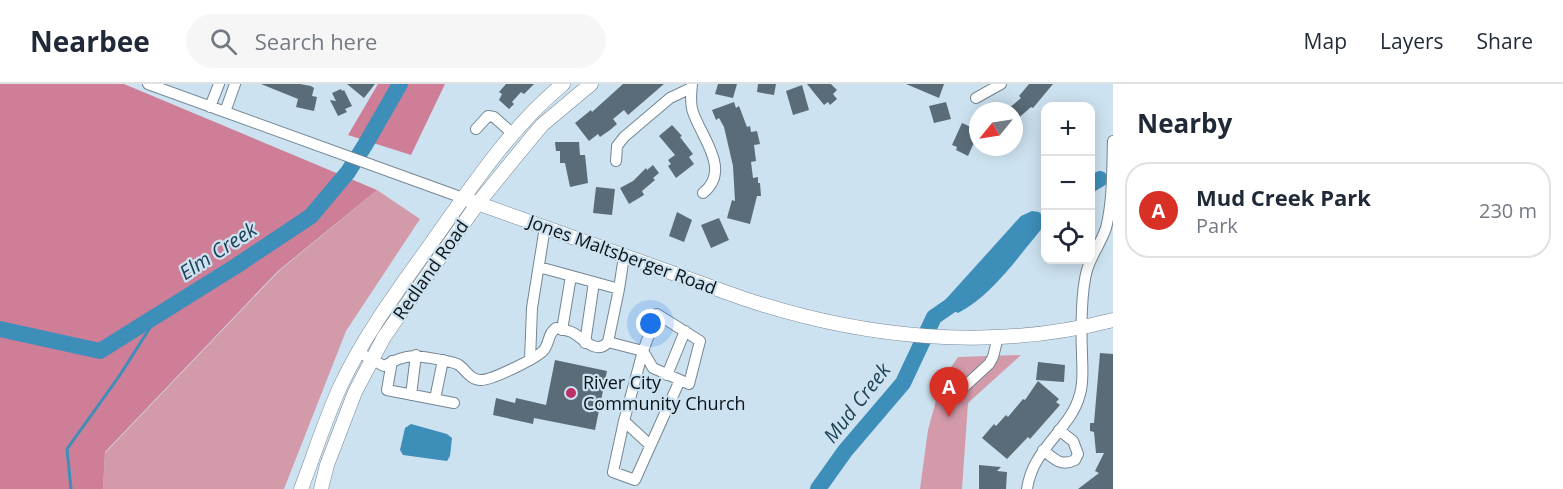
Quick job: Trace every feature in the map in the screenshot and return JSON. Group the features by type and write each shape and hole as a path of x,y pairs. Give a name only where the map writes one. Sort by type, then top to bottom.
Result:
{"main road":[{"name":"Redland Road","path":"301,489 339,388 358,352 390,301 463,198 512,134 543,101 563,84"},
{"name":"Redland Road","path":"321,489 355,392 384,337 478,203 542,125 591,84"},
{"name":"Jones Maltsberger Road","path":"463,198 787,313 841,326 880,332 961,338 998,337 1081,327 1113,320"}],"street":[{"name":"Jones Maltsberger Road","path":"148,84 463,198"},
{"path":"210,107 219,84"},
{"path":"225,112 235,84"},
{"path":"976,98 1001,84"},
{"path":"616,161 617,146 624,136 670,98 691,86 692,110 713,154 713,183 703,193"},
{"path":"476,129 488,116 494,117 512,134"},
{"path":"1027,489 1030,472 1043,450 1073,411 1080,396 1081,327 1087,270 1105,231 1111,206 1113,141"},
{"path":"530,360 531,318 545,227"},
{"path":"358,352 384,366 402,357 416,355 443,360 458,364 469,376 480,380 520,366 542,353 552,331 556,328 573,332 585,343 600,348 608,342 624,255"},
{"path":"539,267 619,289"},
{"path":"562,330 571,276"},
{"path":"585,343 594,282"},
{"path":"608,342 643,351 652,368 667,375 680,380 689,384 700,341 657,314 643,351 613,472 635,480 680,380"},
{"path":"667,375 685,331"},
{"path":"953,397 989,364 998,337"},
{"path":"411,394 416,355"},
{"path":"435,399 443,360"},
{"path":"392,361 387,390 454,403"},
{"path":"624,421 651,445"},
{"path":"1043,450 1055,460 1063,463 1075,460 1078,454 1076,446 1059,430"}],"shaded area":[{"path":"0,84 124,84 377,190 278,271 105,452 103,489 0,489"},
{"path":"378,84 445,84 411,155 348,135"},
{"path":"377,190 420,219 346,331 284,489 103,489 105,453 279,271"},
{"path":"1021,355 968,403 962,489 920,489 928,430 941,382 958,357"}],"water":[{"path":"1032,211 1039,212 1041,230 994,285 970,306 958,313 943,305 946,299 1021,216"},
{"path":"411,424 447,434 452,438 450,456 447,461 403,455 400,450 405,428"}],"building":[{"path":"261,84 311,86 314,88 312,96 317,97 314,111 296,107 298,99"},
{"path":"347,84 375,84 364,98"},
{"path":"506,84 534,84 524,94 521,92 509,109 499,100 502,94 499,92"},
{"path":"623,84 664,84 628,115 624,110 613,119 617,124 610,130 600,137 598,134 589,141 575,123 591,110 592,112"},
{"path":"718,84 737,84 733,98 715,94"},
{"path":"758,84 776,84 774,95 757,92"},
{"path":"807,84 831,84 837,90 833,94 837,99 830,105 828,102 824,105"},
{"path":"906,84 944,84 939,98"},
{"path":"1029,84 1053,84 1033,108 1031,107 1023,114 1023,102 1016,102 1021,98 1019,96"},
{"path":"802,85 809,110 793,115 786,91"},
{"path":"344,90 352,106 345,109 347,112 338,116 330,100 336,101 332,93"},
{"path":"734,102 736,108 739,106 747,127 750,126 751,132 757,131 760,144 754,145 756,161 751,162 753,178 758,177 758,183 760,183 761,196 757,196 750,224 727,218 732,200 735,201 733,166 724,127 719,118 716,120 712,110"},
{"path":"946,102 951,119 934,123 929,106"},
{"path":"962,123 969,126 968,156 956,150 957,147 952,145"},
{"path":"672,125 693,154 689,157 694,164 676,178 668,166 671,164 668,160 675,155 659,136"},
{"path":"555,142 579,142 580,155 585,155 588,183 570,187 565,163 560,163 560,151 556,151"},
{"path":"653,165 659,173 653,178 655,180 642,191 644,195 629,204 620,188"},
{"path":"596,187 615,189 612,215 593,213"},
{"path":"677,212 692,220 684,242 669,236"},
{"path":"719,218 729,240 711,248 701,225"},
{"path":"1100,353 1113,354 1113,489 1078,489 1099,473 1095,471 1104,453 1096,453 1094,432 1090,431 1090,423 1094,423"},
{"path":"555,360 607,371 595,430 534,418 533,424 493,415 496,398 515,403 516,398 546,405"},
{"path":"1038,362 1065,365 1064,382 1036,380"},
{"path":"1038,381 1059,399 1056,402 1060,405 1030,439 1028,437 1007,459 982,438 994,424 996,426 1006,415 1008,417 1023,399 1025,400"},
{"path":"979,465 1001,467 997,471 1007,472 1006,489 979,489"}],"waterway":[{"name":"Elm Creek","path":"0,329 100,351 311,216 348,172 400,84"},
{"name":"Mud Creek","path":"1095,182 1100,179"},
{"name":"Mud Creek","path":"818,489 845,451 903,383 934,317 966,295"},
{"path":"71,489 67,449 120,375 158,315"}],"place":[{"name":"River City Community Church","path":"571,393"},
{"name":"Mud Creek Park","path":"949,417"}]}
